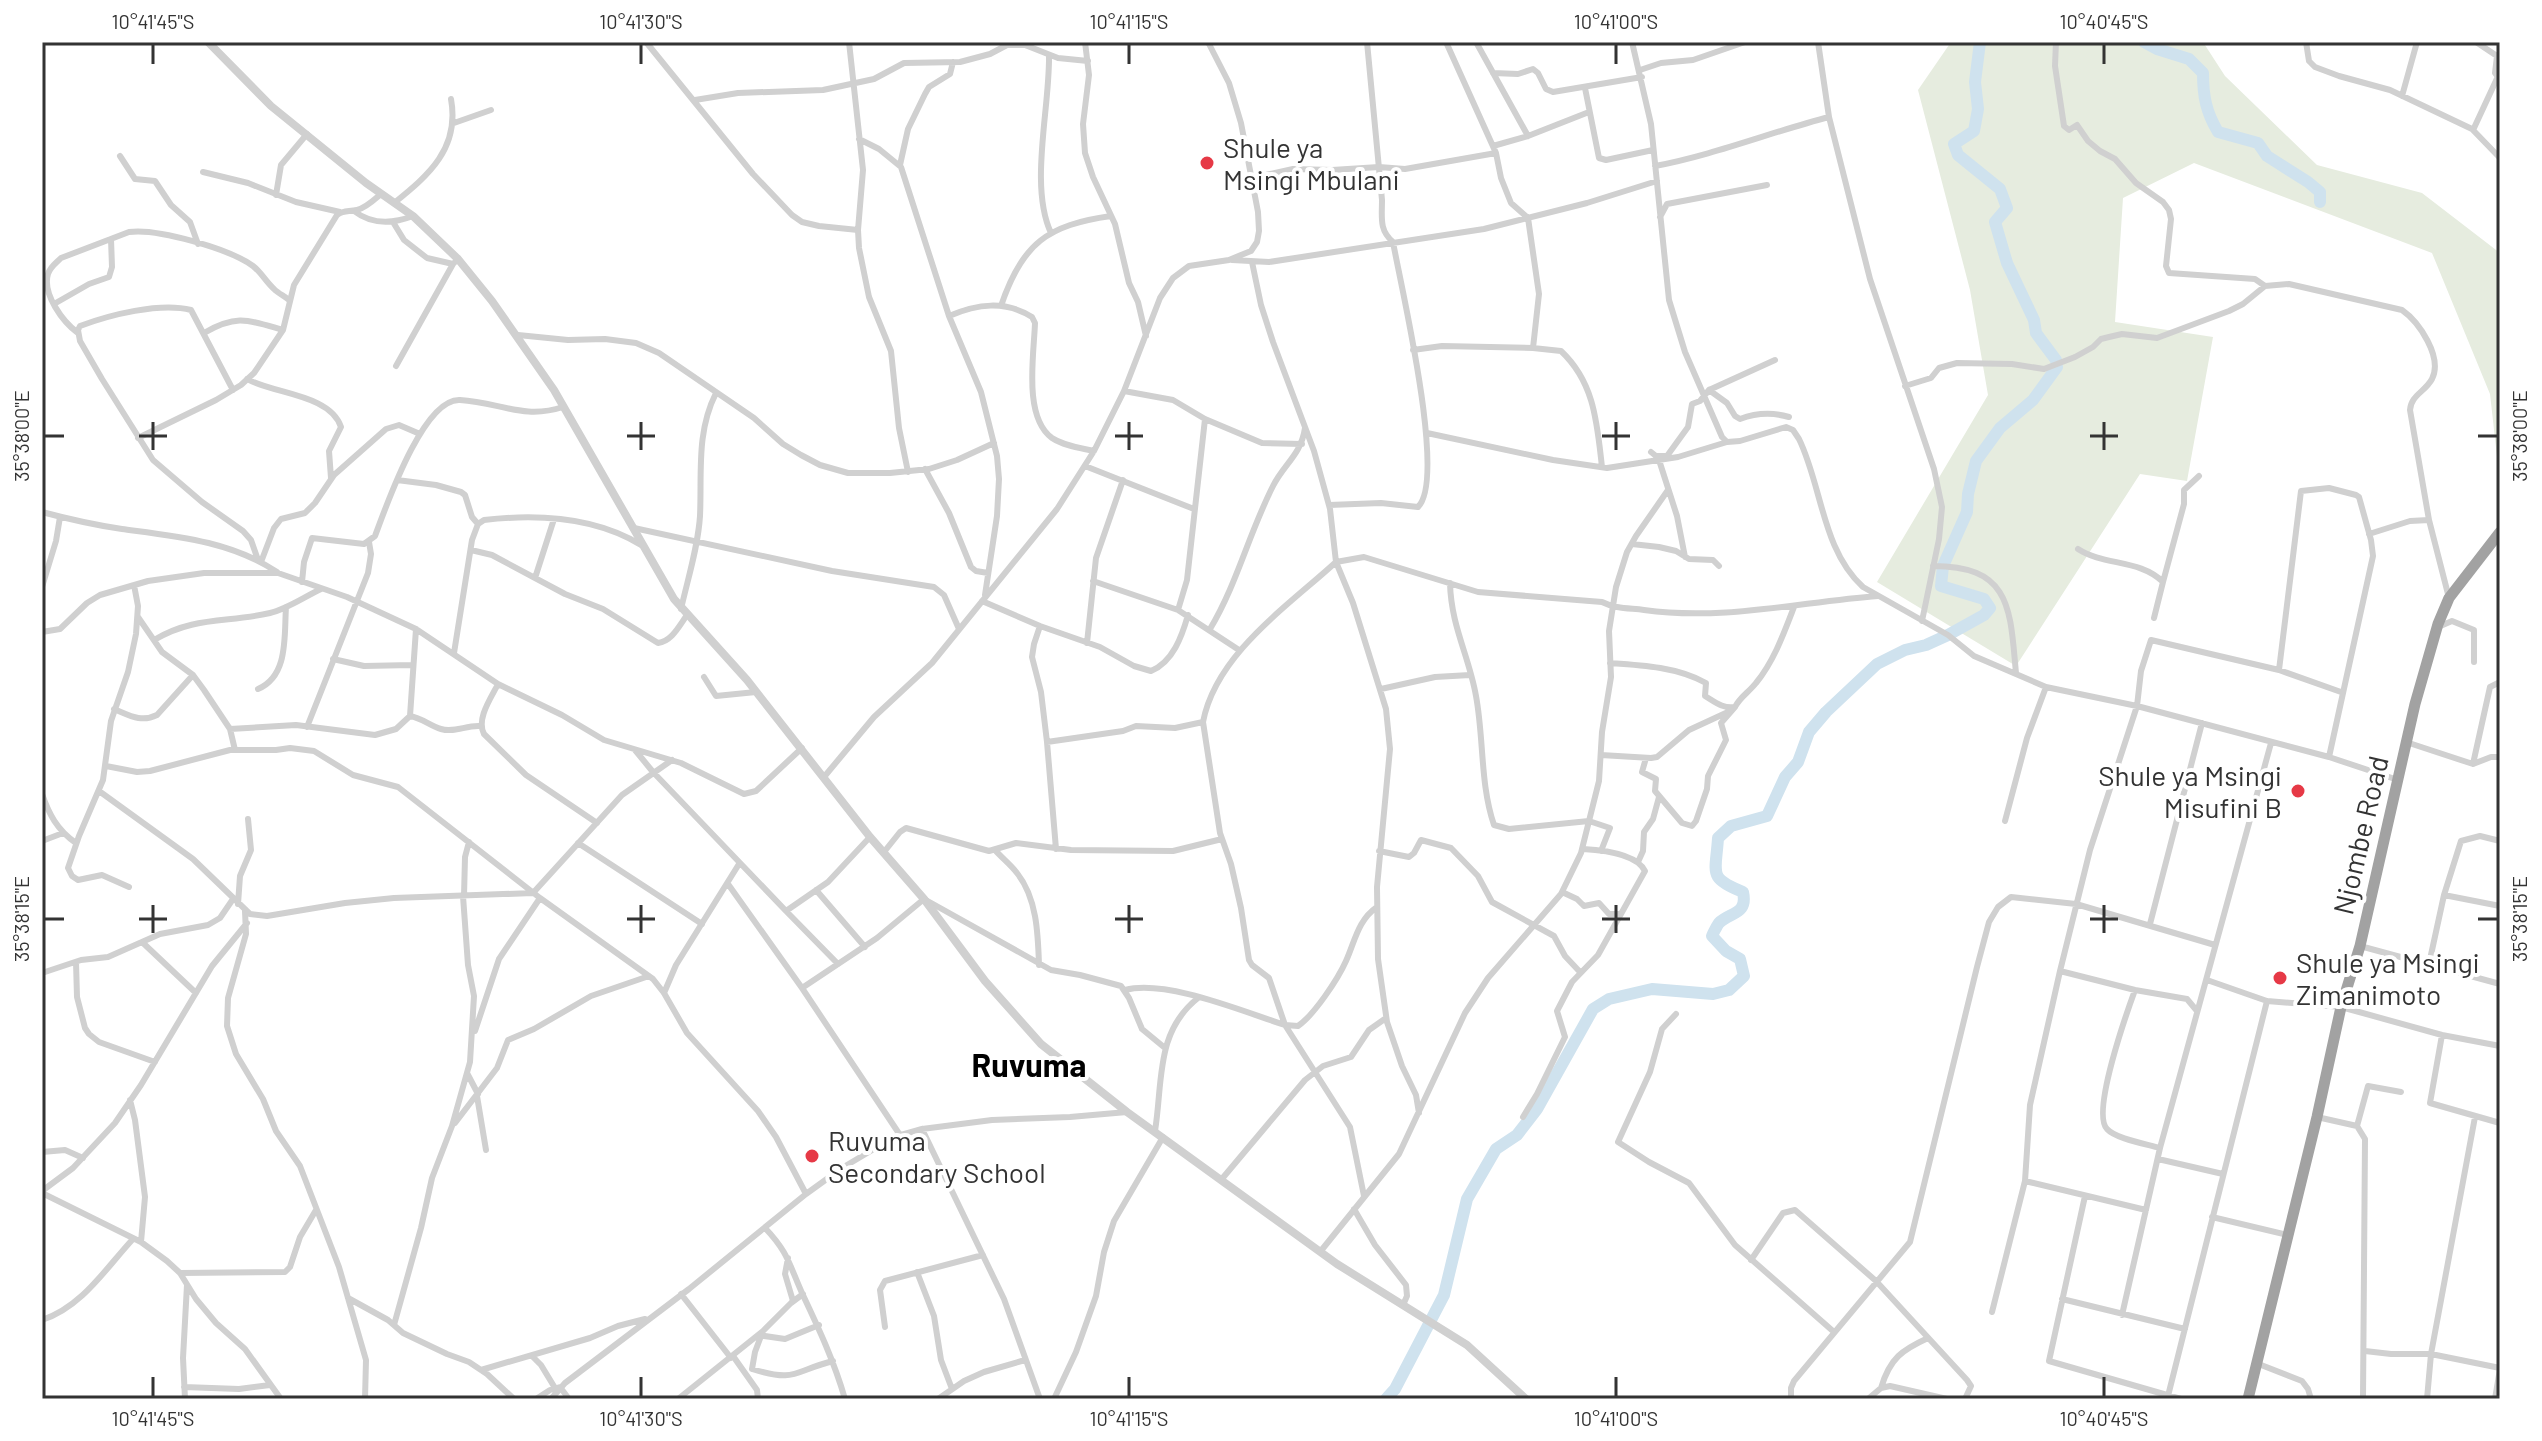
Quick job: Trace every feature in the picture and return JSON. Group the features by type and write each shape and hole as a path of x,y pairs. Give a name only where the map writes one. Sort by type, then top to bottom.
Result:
{"highway":[{"name":"Njombe Road","path":"2248,1399 2341,1007 2360,946 2406,742 2437,628 2449,598 2500,532"}],"street":[{"path":"208,42 271,106 413,216 518,335 563,407 641,545 684,612 756,692 870,837 924,899 985,981 1041,1044 1127,1112 1320,1252 1467,1345 1526,1399"},
{"path":"646,42 753,174 792,215 802,222 819,226 858,230"},
{"path":"849,42 863,181 858,230 865,285 891,351 899,428 908,472"},
{"path":"1085,42 1089,75 1083,124 1085,153 1111,216 1146,336"},
{"path":"1208,42 1229,83 1241,123 1258,212 1257,242 1251,251 1229,260"},
{"path":"1329,505 1362,502 1415,508 1421,505 1426,479 1427,433 1413,350 1393,242 1383,230 1367,42"},
{"path":"1446,42 1495,150 1511,203 1528,218 1539,294 1533,348"},
{"path":"1476,42 1528,136"},
{"path":"1632,42 1648,106 1669,300 1685,352 1706,393 1722,437 1727,442"},
{"path":"1493,73 1518,74 1533,69 1549,91 1585,88 1641,74 1661,63 1693,60 1745,42"},
{"path":"1818,42 1829,117 1870,279 1901,364 1905,386 1934,469 1942,507 1922,621"},
{"path":"2056,42 2055,66 2064,126 2069,130 2077,125 2088,141 2115,159 2136,183 2168,207 2171,219 2168,272 2255,279 2265,286"},
{"path":"2306,42 2309,61 2315,67 2402,96 2472,129 2500,158"},
{"path":"2402,96 2417,42"},
{"path":"2472,129 2499,75 2495,73 2497,56 2476,42"},
{"path":"695,100 738,93 786,93 852,84 874,79 904,63 969,61 1017,44 1067,60 1088,61"},
{"path":"1049,55 1041,204 1051,233"},
{"path":"953,62 950,74 929,87 925,94 908,129 900,165 949,316 981,392 994,443 999,479 998,500 983,599"},
{"path":"1585,88 1601,159 1653,150"},
{"path":"394,203 423,179 443,154 454,123 451,99"},
{"path":"454,123 491,110"},
{"path":"1252,178 1293,169 1405,169 1495,150 1589,112"},
{"path":"1655,166 1683,161 1829,117"},
{"path":"276,195 281,165 307,134"},
{"path":"859,139 900,165"},
{"path":"120,156 135,179 155,181 171,205 190,222 198,244"},
{"path":"203,172 340,212 363,208 381,194"},
{"path":"824,777 874,717 932,663 1057,509 1094,451 1124,391 1160,298 1173,278 1189,266 1229,260 1269,262 1484,229 1587,203 1657,181"},
{"path":"1660,217 1667,204 1767,185"},
{"path":"354,211 375,222 393,222 413,216"},
{"path":"138,438 233,390 247,379 283,330 294,285 340,212"},
{"path":"1001,306 1013,275 1036,244 1051,233 1078,221 1111,216"},
{"path":"393,222 404,240 427,258 455,262"},
{"path":"78,333 54,304 47,282 52,266 74,251 140,230 221,251 247,263 289,300"},
{"path":"54,304 89,284 109,277 112,267 111,239"},
{"path":"396,366 455,262"},
{"path":"1252,262 1273,342 1306,425 1329,505 1336,562 1381,689 1388,722 1390,749 1379,851 1378,959 1386,1018 1402,1066 1416,1095 1419,1113"},
{"path":"1905,386 1930,378 1939,368 1957,363 2012,364 2044,369 2075,357 2101,339 2122,334 2157,338 2229,311 2265,286 2289,284 2405,311 2427,340 2433,357 2431,380 2410,406 2429,520 2449,598"},
{"path":"949,316 987,305 1028,313 1035,323 1031,382 1043,430 1054,439 1094,451"},
{"path":"233,390 191,310 183,308 118,314 80,326 80,341 153,460 243,531 251,540 260,561"},
{"path":"204,333 220,324 238,320 283,330"},
{"path":"518,335 636,343 659,353 754,418 783,444 820,465 848,473 925,469 957,460 994,443"},
{"path":"1413,350 1442,346 1561,351 1580,374 1596,414 1602,467"},
{"path":"1651,452 1656,456 1667,456 1688,427 1692,404 1700,401 1706,393 1775,360"},
{"path":"247,379 261,386 302,396 338,419 341,427 329,451 331,478"},
{"path":"1124,391 1173,400 1205,419 1262,443 1302,444"},
{"path":"471,550 492,555 565,594 603,609 658,643 665,642 684,612 700,518 702,432 716,393"},
{"path":"1706,393 1727,403 1740,419 1756,413 1778,413 1789,417"},
{"path":"302,582 304,562 312,538 359,544 369,542 375,536 397,480 420,434 450,401 543,413 563,407"},
{"path":"1778,413 1786,406"},
{"path":"1178,610 1187,580 1205,419"},
{"path":"260,561 281,519 305,513 331,478 386,429 399,425 420,434"},
{"path":"1210,629 1233,584 1274,484 1302,444 1306,425"},
{"path":"1427,433 1553,460 1602,467 1678,457 1786,427 1793,430 1806,452 1838,554 1851,577 1878,596 1948,635 1974,656 2046,687 2202,723 2329,757 2398,780"},
{"path":"1659,460 1677,516 1685,557"},
{"path":"1085,466 1194,509"},
{"path":"925,469 949,513 971,567 988,573"},
{"path":"2154,618 2184,504 2184,490 2199,476"},
{"path":"397,480 461,492 478,524"},
{"path":"1087,643 1093,581 1101,540 1123,480"},
{"path":"2279,670 2301,491 2329,488 2357,496 2373,556 2329,757"},
{"path":"1320,1252 1399,1154 1465,1013 1488,978 1562,892 1583,849 1599,781 1611,677 1609,631 1612,607 1621,570 1632,544 1668,490"},
{"path":"42,512 118,529 187,538 260,561 278,573 355,601 416,629 498,684 562,715 604,740 672,760 744,794 756,791 802,748"},
{"path":"42,587 60,517"},
{"path":"454,653 472,540 478,524 484,520 554,519 609,529 641,545"},
{"path":"535,578 554,519"},
{"path":"2369,534 2410,521 2429,520"},
{"path":"631,527 832,571 934,587 944,595 959,629"},
{"path":"307,727 369,567 369,542"},
{"path":"1632,544 1659,547 1689,559 1713,560 1719,566"},
{"path":"2078,549 2154,572 2163,582"},
{"path":"1364,1196 1350,1127 1285,1025 1269,978 1249,960 1241,908 1222,839 1203,722 1205,708 1239,650 1336,562 1353,557 1377,560 1494,594 1602,602 1612,607 1651,611 1723,612 1878,596"},
{"path":"1933,566 1960,566 1976,571 1990,579 2002,594 2013,632 2016,673"},
{"path":"42,632 60,629 100,595 134,585 204,573 278,573"},
{"path":"1093,581 1178,610 1239,650"},
{"path":"1450,583 1456,631 1479,714 1484,780 1494,825 1509,829 1589,821 1610,828 1601,851"},
{"path":"129,887 102,875 78,880 72,876 69,864 99,791 114,709 128,672 138,617 134,585"},
{"path":"154,640 202,621 273,613 321,589"},
{"path":"983,599 1151,671 1161,666 1177,644 1188,615"},
{"path":"258,689 266,686 280,666 286,607"},
{"path":"1646,758 1642,772 1656,779 1655,791 1659,797 1682,823 1692,826 1707,789 1708,776 1726,740 1721,723 1756,684 1776,651 1794,607"},
{"path":"138,617 162,652 193,675 230,729 235,750"},
{"path":"2437,628 2452,621 2474,630 2474,662"},
{"path":"1040,626 1032,657 1041,692 1056,849"},
{"path":"230,729 271,725 375,735 396,729 410,716 416,629"},
{"path":"1992,1312 2025,1181 2030,1105 2060,971 2090,850 2137,706 2141,671 2151,640 2279,670 2341,692"},
{"path":"333,659 364,666 412,665"},
{"path":"1610,663 1648,666 1692,676 1706,683 1705,696 1728,708 1735,707"},
{"path":"114,709 135,718 151,718 193,675"},
{"path":"1381,689 1435,677 1470,675"},
{"path":"704,677 716,696 756,692"},
{"path":"2473,764 2490,687 2500,682"},
{"path":"498,684 480,726 484,734 526,775 597,823"},
{"path":"2005,821 2027,738 2046,687"},
{"path":"1601,755 1657,757 1689,730 1735,707"},
{"path":"410,716 443,729 480,726"},
{"path":"1047,742 1133,727 1175,728 1203,722"},
{"path":"2150,924 2202,723"},
{"path":"2406,742 2473,764 2500,757"},
{"path":"2122,1315 2160,1148 2271,743"},
{"path":"106,766 137,772 162,770 235,750 290,748 314,751 353,775 398,787 536,895 649,976 664,993 687,1033 758,1111 776,1137 806,1194"},
{"path":"635,750 739,864 838,964"},
{"path":"472,1038 501,954 536,895 622,795 672,760"},
{"path":"99,791 193,859 245,911 262,916"},
{"path":"42,794 48,811 63,833 76,843"},
{"path":"1638,862 1643,851 1644,832 1653,819 1659,797"},
{"path":"42,973 76,962 108,957 182,928 208,925 220,918 235,901 240,876 251,850 248,819"},
{"path":"884,852 906,828 982,850 995,850 1016,843 1056,849 1173,851 1222,839"},
{"path":"42,841 63,833"},
{"path":"2429,964 2444,895 2461,841 2480,836 2500,841"},
{"path":"786,911 837,874 870,837"},
{"path":"1379,851 1409,857 1421,840 1451,848 1478,876 1496,905 1554,936 1565,956 1580,972"},
{"path":"394,1325 432,1178 452,1126 467,1073 474,996 467,961 464,896 465,857 469,842"},
{"path":"578,843 702,924"},
{"path":"1523,1117 1565,1037 1557,1011 1572,982 1598,955 1645,871 1638,862 1583,849"},
{"path":"995,850 1024,884 1038,928 1039,965"},
{"path":"664,993 672,972 739,864"},
{"path":"728,884 900,1135"},
{"path":"816,890 865,947"},
{"path":"1562,892 1584,906 1599,903 1609,914 1619,914"},
{"path":"281,1399 246,1350 216,1323 180,1273 167,1261 141,1242 42,1192 83,1158 115,1123 212,966 247,925 262,916 383,899 536,895"},
{"path":"2444,895 2500,906"},
{"path":"1791,1399 1794,1381 1910,1242 1989,922 1998,907 2011,897 2076,904 2215,945"},
{"path":"924,899 1039,965 1115,984 1125,990 1142,1029 1165,1048"},
{"path":"802,988 865,947 924,899"},
{"path":"1125,990 1146,987 1198,998 1285,1025 1301,1024 1335,981 1365,918 1377,907"},
{"path":"245,911 247,925 228,998 227,1026 236,1054 263,1099 276,1131 300,1166 339,1267 366,1360 365,1399"},
{"path":"142,942 196,993"},
{"path":"2360,946 2500,984"},
{"path":"76,962 77,997 89,1034 99,1042 155,1062"},
{"path":"2060,971 2135,990 2187,999 2197,1011"},
{"path":"452,1126 497,1068 508,1040 534,1029 591,996 649,976"},
{"path":"2207,980 2267,1001 2341,1007 2442,1035 2500,1046"},
{"path":"2135,990 2104,1094 2102,1120 2110,1132 2160,1148"},
{"path":"1155,1131 1165,1048 1180,1014 1198,998"},
{"path":"2168,1396 2267,1001"},
{"path":"1676,1014 1662,1029 1650,1072 1618,1142 1689,1183 1720,1227 1751,1260 1834,1332"},
{"path":"1221,1180 1291,1095 1323,1066 1351,1057 1369,1030 1386,1018"},
{"path":"2442,1035 2430,1103 2500,1123"},
{"path":"1939,1081 1950,1071"},
{"path":"467,1073 478,1095 486,1150"},
{"path":"2357,1126 2368,1086 2401,1092"},
{"path":"130,1100 145,1197 141,1242"},
{"path":"536,1399 558,1388 806,1194 842,1168 900,1135 992,1120 1127,1112"},
{"path":"2317,1117 2357,1126 2365,1145 2363,1399"},
{"path":"2427,1399 2431,1354 2475,1117"},
{"path":"922,1129 1004,1299 1040,1399"},
{"path":"1054,1399 1076,1352 1096,1296 1104,1252 1114,1221 1163,1137"},
{"path":"42,1152 65,1150 83,1158"},
{"path":"2158,1159 2223,1174"},
{"path":"2025,1181 2146,1210"},
{"path":"2085,1196 2049,1361 2181,1399"},
{"path":"1354,1209 1375,1245 1406,1285 1407,1296 1403,1305"},
{"path":"180,1273 285,1272 316,1210"},
{"path":"1751,1260 1783,1213 1795,1210 1876,1281 1928,1338 1969,1384 1970,1392 1965,1399"},
{"path":"2212,1217 2288,1235"},
{"path":"765,1228 788,1258 819,1325 845,1399"},
{"path":"42,1320 78,1300 133,1239"},
{"path":"885,1327 880,1290 882,1283 983,1255"},
{"path":"788,1258 785,1274 793,1301"},
{"path":"917,1272 934,1316 941,1360 952,1389"},
{"path":"185,1399 183,1345 187,1285"},
{"path":"681,1294 751,1380 758,1399"},
{"path":"678,1399 759,1336 803,1294"},
{"path":"348,1297 403,1333 469,1362 514,1399"},
{"path":"2062,1299 2185,1329"},
{"path":"481,1370 648,1318"},
{"path":"759,1336 785,1339 819,1325"},
{"path":"751,1380 759,1336"},
{"path":"1868,1399 1881,1388 1888,1368 1902,1350 1928,1338"},
{"path":"2365,1351 2431,1354 2500,1368 2495,1399"},
{"path":"532,1356 569,1399"},
{"path":"938,1399 984,1372 1025,1360"},
{"path":"752,1369 772,1376 792,1377 833,1361"},
{"path":"2256,1363 2302,1381 2311,1399"},
{"path":"184,1387 239,1389 270,1385"},
{"path":"1881,1388 1895,1386 1947,1399"},
{"path":"551,1399 558,1388"}],"shaded area":[{"path":"1951,42 2203,42 2225,76 2317,165 2422,193 2500,253 2500,483 2490,394 2432,253 2194,163 2123,198 2115,322 2213,337 2187,481 2140,474 2016,666 1877,582 1988,395 1970,290 1918,90"}],"waterway":[{"path":"1386,1399 1395,1389 1444,1295 1467,1199 1496,1149 1517,1135 1537,1109 1593,1009 1609,999 1652,989 1713,994 1729,990 1744,976 1740,959 1726,951 1712,936 1719,923 1741,909 1744,899 1743,892 1724,883 1716,873 1718,838 1731,826 1767,816 1785,777 1798,762 1809,732 1877,664 1948,635 1984,615 1990,608 1984,599 1941,586 1943,566 1967,512 1976,461 2000,428 2033,400 2057,367 2056,360 2036,333 2034,320 2007,263 1995,222 2007,208 2000,189 1958,155 1954,144 1974,131 1978,109 1975,82 1980,42"},
{"path":"2144,42 2189,59 2203,73 2206,104 2218,132 2258,143 2267,156 2320,192 2320,202"}],"place":[{"name":"Shule ya Msingi Mbulani","path":"1207,163"},
{"name":"Shule ya Msingi Misufini B","path":"2298,791"},
{"name":"Shule ya Msingi Zimanimoto","path":"2280,978"},
{"name":"Ruvuma Secondary School","path":"812,1156"}],"district":[{"name":"Ruvuma","path":"1029,1064"}]}
